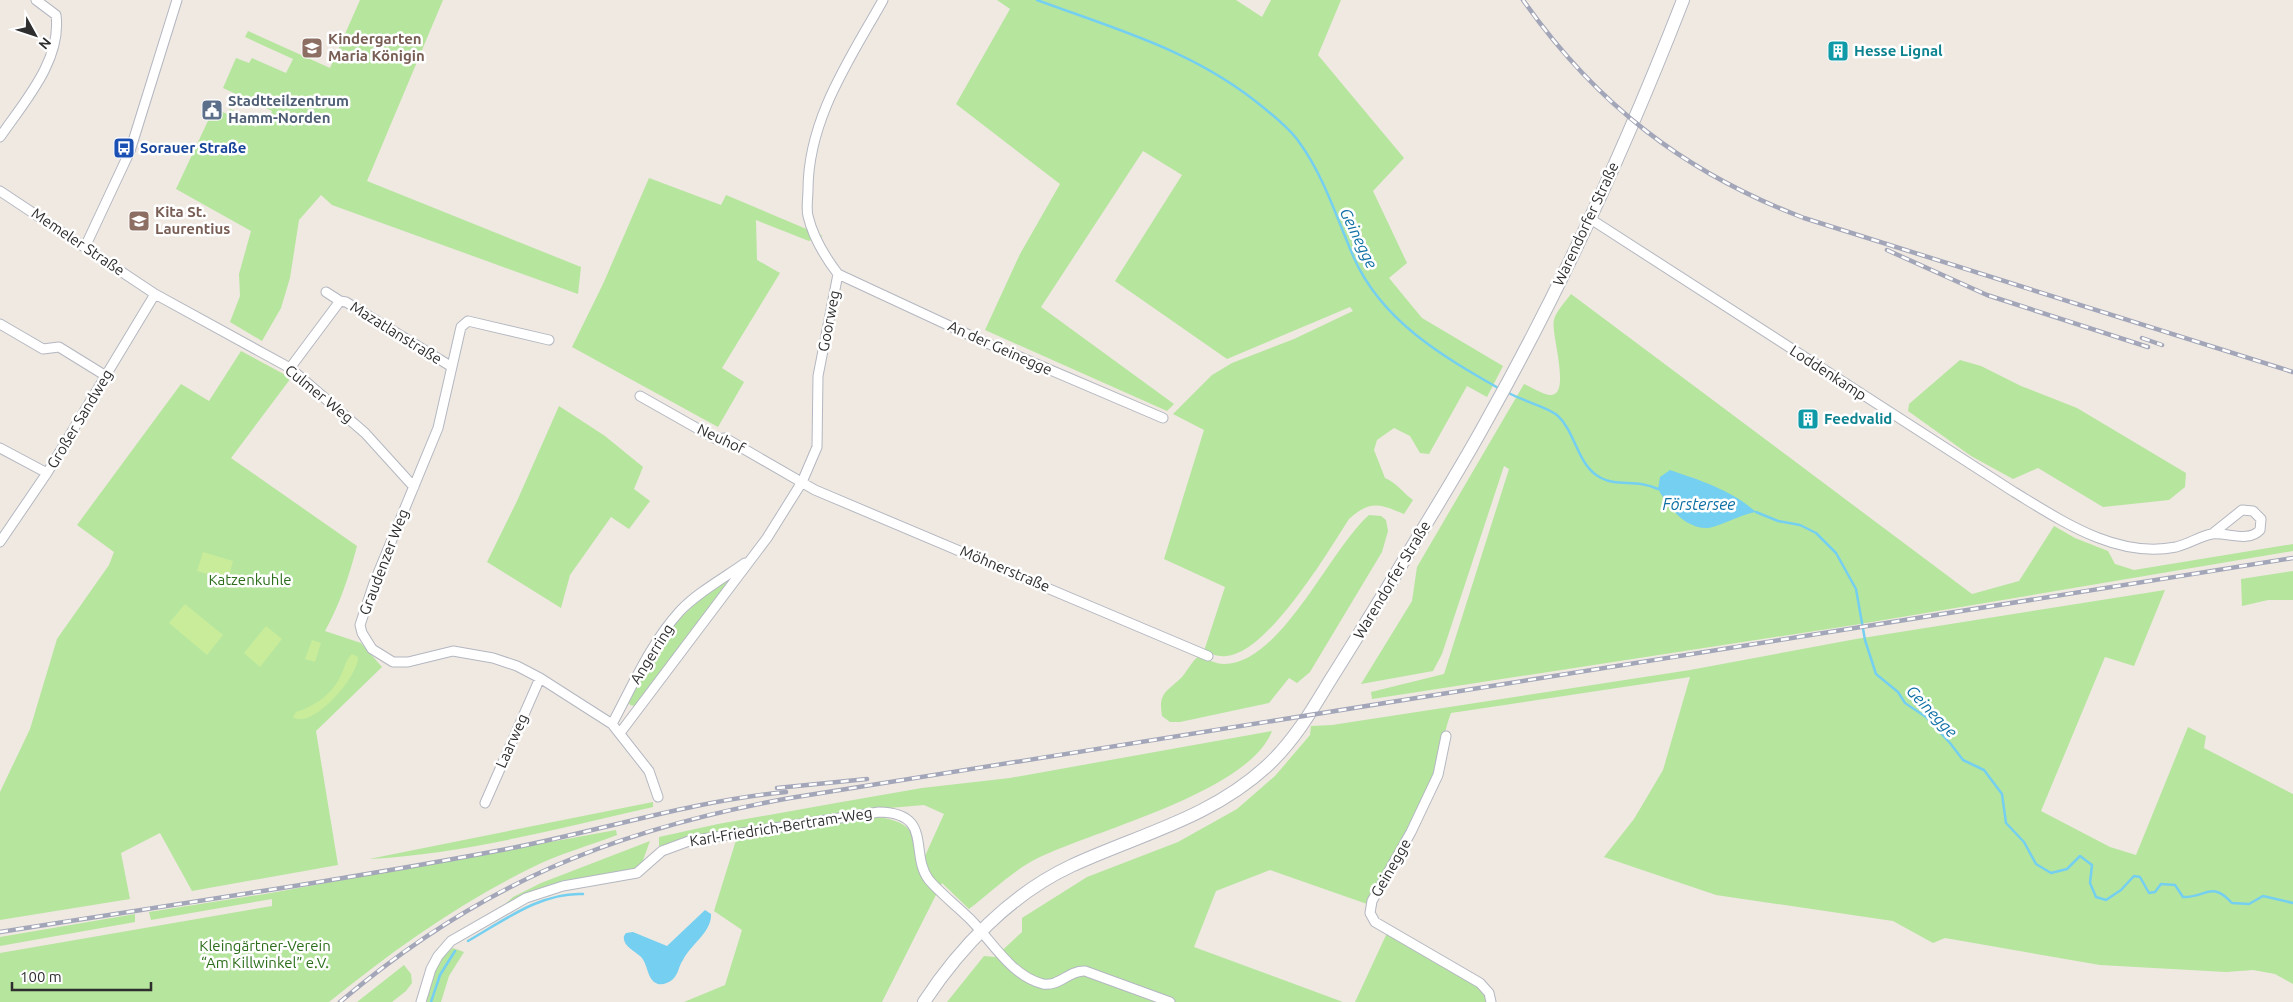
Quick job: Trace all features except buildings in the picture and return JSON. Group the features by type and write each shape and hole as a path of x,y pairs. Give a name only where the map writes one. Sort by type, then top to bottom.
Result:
{"street":[{"path":"0,136 46,66 54,50 56,15 36,0"},
{"path":"85,247 130,151 177,0"},
{"name":"Goorweg","path":"802,482 817,447 818,376 838,274 824,254 808,216 808,172 816,131 828,103 883,0"},
{"name":"Warendorfer Straße","path":"924,1002 946,970 981,932 1040,884 1095,856 1196,815 1245,786 1271,762 1308,717 1488,419 1519,360 1622,149 1683,0"},
{"name":"Memeler Straße","path":"0,191 155,294"},
{"name":"Loddenkamp","path":"1589,218 2014,492 2094,537 2113,543 2156,549 2176,547 2212,534 2242,510 2253,511 2261,518 2260,530 2253,535 2212,534"},
{"name":"An der Geinegge","path":"838,274 980,340 1163,418"},
{"name":"Mazatlanstraße","path":"326,292 340,301 346,302 452,367"},
{"name":"Culmer Weg","path":"155,294 290,368 365,433 414,487"},
{"name":"Großer Sandweg","path":"0,542 47,473 155,294"},
{"name":"Mazatlanstraße","path":"290,368 340,301"},
{"name":"Graudenzer Weg","path":"549,340 468,321 461,327 438,428 374,583 360,625 366,641 377,653 393,662 408,662 453,651 493,658 517,666 540,678 612,724 649,771 658,797"},
{"path":"0,324 43,350 59,347 106,376"},
{"name":"Neuhof","path":"640,396 716,439 725,438 802,482"},
{"path":"0,448 47,473"},
{"name":"Angerring","path":"620,733 752,559 802,482"},
{"name":"Möhnerstraße","path":"802,482 1208,656"},
{"name":"Angerring","path":"612,724 643,663 661,634 681,610 706,589 752,559"},
{"name":"Laarweg","path":"485,803 540,678"},
{"name":"Geinegge","path":"1446,736 1438,775 1411,832 1372,901 1370,912 1375,922 1480,983 1489,993 1490,1002"},
{"name":"Karl-Friedrich-Bertram-Weg","path":"421,1002 431,969 438,956 451,941 506,908 548,890 576,883 627,876 643,868 662,851 689,841 888,812 897,815 913,826 919,839 924,869 928,879 1012,965 1044,984 1054,984 1078,970 1170,1002"}],"green space":[{"path":"360,0 443,0 367,181 581,267 578,294 332,205 321,195 299,220 290,278 281,308 262,341 230,322 240,296 239,274 251,231 176,189 214,108 227,114 230,109 247,116 244,121 256,127 259,121 266,124 272,111 223,88 236,58 249,63 252,58 286,73 293,59 245,37 248,31 330,68"},
{"path":"997,0 1236,0 1262,17 1271,0 1341,0 1318,55 1404,158 1373,191 1407,263 1389,278 1422,318 1503,366 1487,397 1467,386 1429,454 1420,453 1410,436 1394,428 1377,440 1374,450 1385,478 1393,482 1413,500 1404,514 1382,506 1369,506 1349,519 1295,599 1260,638 1242,651 1223,656 1204,651 1225,587 1164,559 1204,430 1173,414 1212,375 1232,363 1294,339 1353,311 1350,307 1227,359 1115,281 1182,175 1143,151 1041,307 1174,404 1167,411 985,330 1020,254 1060,184 956,104 1010,9"},
{"path":"649,178 721,205 726,195 823,236 809,241 756,220 757,260 780,273 722,368 744,382 718,427 572,347 603,284"},
{"path":"1571,294 1972,594 2019,581 2054,526 2075,538 2108,551 2115,564 2134,570 2293,544 2293,551 1854,625 1372,699 1371,692 1444,674 1509,469 1504,466 1442,654 1433,671 1361,684 1412,601 1417,567 1524,384 1549,395 1556,393 1560,376 1554,320"},
{"name":"Katzenkuhle","path":"241,351 291,378 231,458 357,546 344,590 325,631 361,643 382,667 316,731 338,865 192,891 160,833 121,853 130,899 0,920 0,792 30,729 57,639 109,565 114,552 77,525 181,384 209,401"},
{"path":"1960,360 1981,366 2021,386 2077,408 2186,473 2185,487 2169,500 2103,507 2038,468 2013,479 1971,456 1908,411 1909,404"},
{"path":"559,406 605,436 643,467 634,489 650,501 629,529 611,517 570,575 561,608 487,562 517,501"},
{"path":"1369,515 1381,516 1386,520 1388,531 1382,552 1310,672 1297,683 1289,678 1269,703 1180,722 1170,722 1162,716 1161,702 1165,693 1182,677 1199,656 1224,664 1245,659 1265,646 1285,626 1354,531"},
{"path":"203,552 233,561 228,580 197,571"},
{"path":"2293,571 2293,600 2268,600 2242,606 2241,579"},
{"path":"726,579 729,581 635,706 630,705 628,702 647,664 668,633 679,619"},
{"path":"2165,590 2134,666 2105,657 2041,811 2110,847 2136,855 2188,727 2206,736 2204,748 2293,794 2293,984 2275,974 2253,970 2226,972 2100,965 1945,938 1933,943 1893,921 1716,895 1604,857 1634,819 1663,770 1690,677 1451,713 1435,775 1428,792 1412,825 1367,904 1270,870 1216,891 1194,947 1343,1002 947,1002 984,956 995,957 1022,932 1022,918 1087,877 1178,842 1237,809 1275,776 1310,735 1311,726 1332,725 1690,670 1856,639"},
{"path":"185,604 223,635 207,655 169,623"},
{"path":"266,626 282,639 260,667 244,653"},
{"path":"312,640 321,643 315,662 305,659"},
{"path":"352,654 358,657 356,666 343,688 333,699 311,716 301,719 293,717 296,712 315,704 336,685"},
{"path":"1272,731 1257,753 1233,773 1202,791 1167,807 1028,863 969,909 942,883 882,1002 684,1002 725,985 742,930 714,911 737,837 878,817 890,819 906,826 917,846 920,867 944,814 924,805 866,810 659,846 659,837 718,824 922,788 1010,778"},
{"path":"653,802 653,807 512,839 441,852 369,859"},
{"name":"Kleingärtner-Verein “Am Killwinkel” e.V.","path":"616,830 617,835 541,863 478,897 426,929 329,1002 0,1002 0,953 272,906 272,899 151,920 149,912 271,893"},
{"path":"650,841 642,863 631,872 549,885 505,904 513,897 541,883"},
{"path":"135,914 135,922 0,946 0,937"},
{"path":"1387,933 1480,987 1488,1002 1355,1002"},
{"path":"453,948 464,952 449,976 441,1002 425,1002 438,965 447,952"},
{"path":"404,965 411,974 412,983 406,991 392,1002 357,1002"}],"water":[{"name":"Förstersee","path":"1670,470 1705,482 1726,492 1756,512 1713,527 1692,525 1672,510 1658,489 1660,477"},
{"path":"705,910 711,914 708,927 686,954 676,975 665,984 654,982 643,959 629,948 625,942 624,936 626,933 633,932 667,946"}],"waterway":[{"name":"Geinegge","path":"1037,0 1126,32 1184,57 1238,88 1283,124 1299,142 1316,169 1354,258 1380,300 1416,335 1436,350 1500,389"},
{"name":"Geinegge","path":"1507,392 1557,415 1569,430 1582,457 1593,473 1607,481 1643,484 1658,489"},
{"name":"Geinegge","path":"1756,512 1778,521 1800,525 1816,533 1836,553 1856,589 1865,640 1876,674 1898,692 1905,703 1926,717 1963,760 1984,770 2002,794 2006,823 2024,842 2036,864 2051,873 2067,869 2080,856 2092,865 2090,883 2096,897 2106,900 2121,890 2134,876 2140,877 2149,893 2155,892 2161,884 2175,885 2183,897 2191,897 2213,891 2219,892 2232,903 2249,904 2263,896 2293,903"},
{"path":"468,941 537,903 567,895 583,894"},
{"path":"431,1002 440,975 455,951"}],"railway":[{"path":"1523,0 1581,72 1646,131 1682,157 1720,180 1761,200 1804,218 2293,372"},
{"path":"1887,250 1987,295 2148,347"},
{"path":"2142,338 2162,345"},
{"path":"340,1002 392,961 444,925 497,894 551,868 606,845 726,811 790,798 2293,558"},
{"path":"777,788 867,779"},
{"path":"0,932 444,861 542,842 680,809 751,796 786,792"}],"place":[{"name":"Kindergarten Maria Königin","path":"312,48"},
{"name":"Hesse Lignal","path":"1838,51"},
{"name":"Stadtteilzentrum Hamm-Norden","path":"212,110"},
{"name":"Sorauer Straße","path":"124,148"},
{"name":"Kita St. Laurentius","path":"139,221"},
{"name":"Feedvalid","path":"1808,419"}]}
